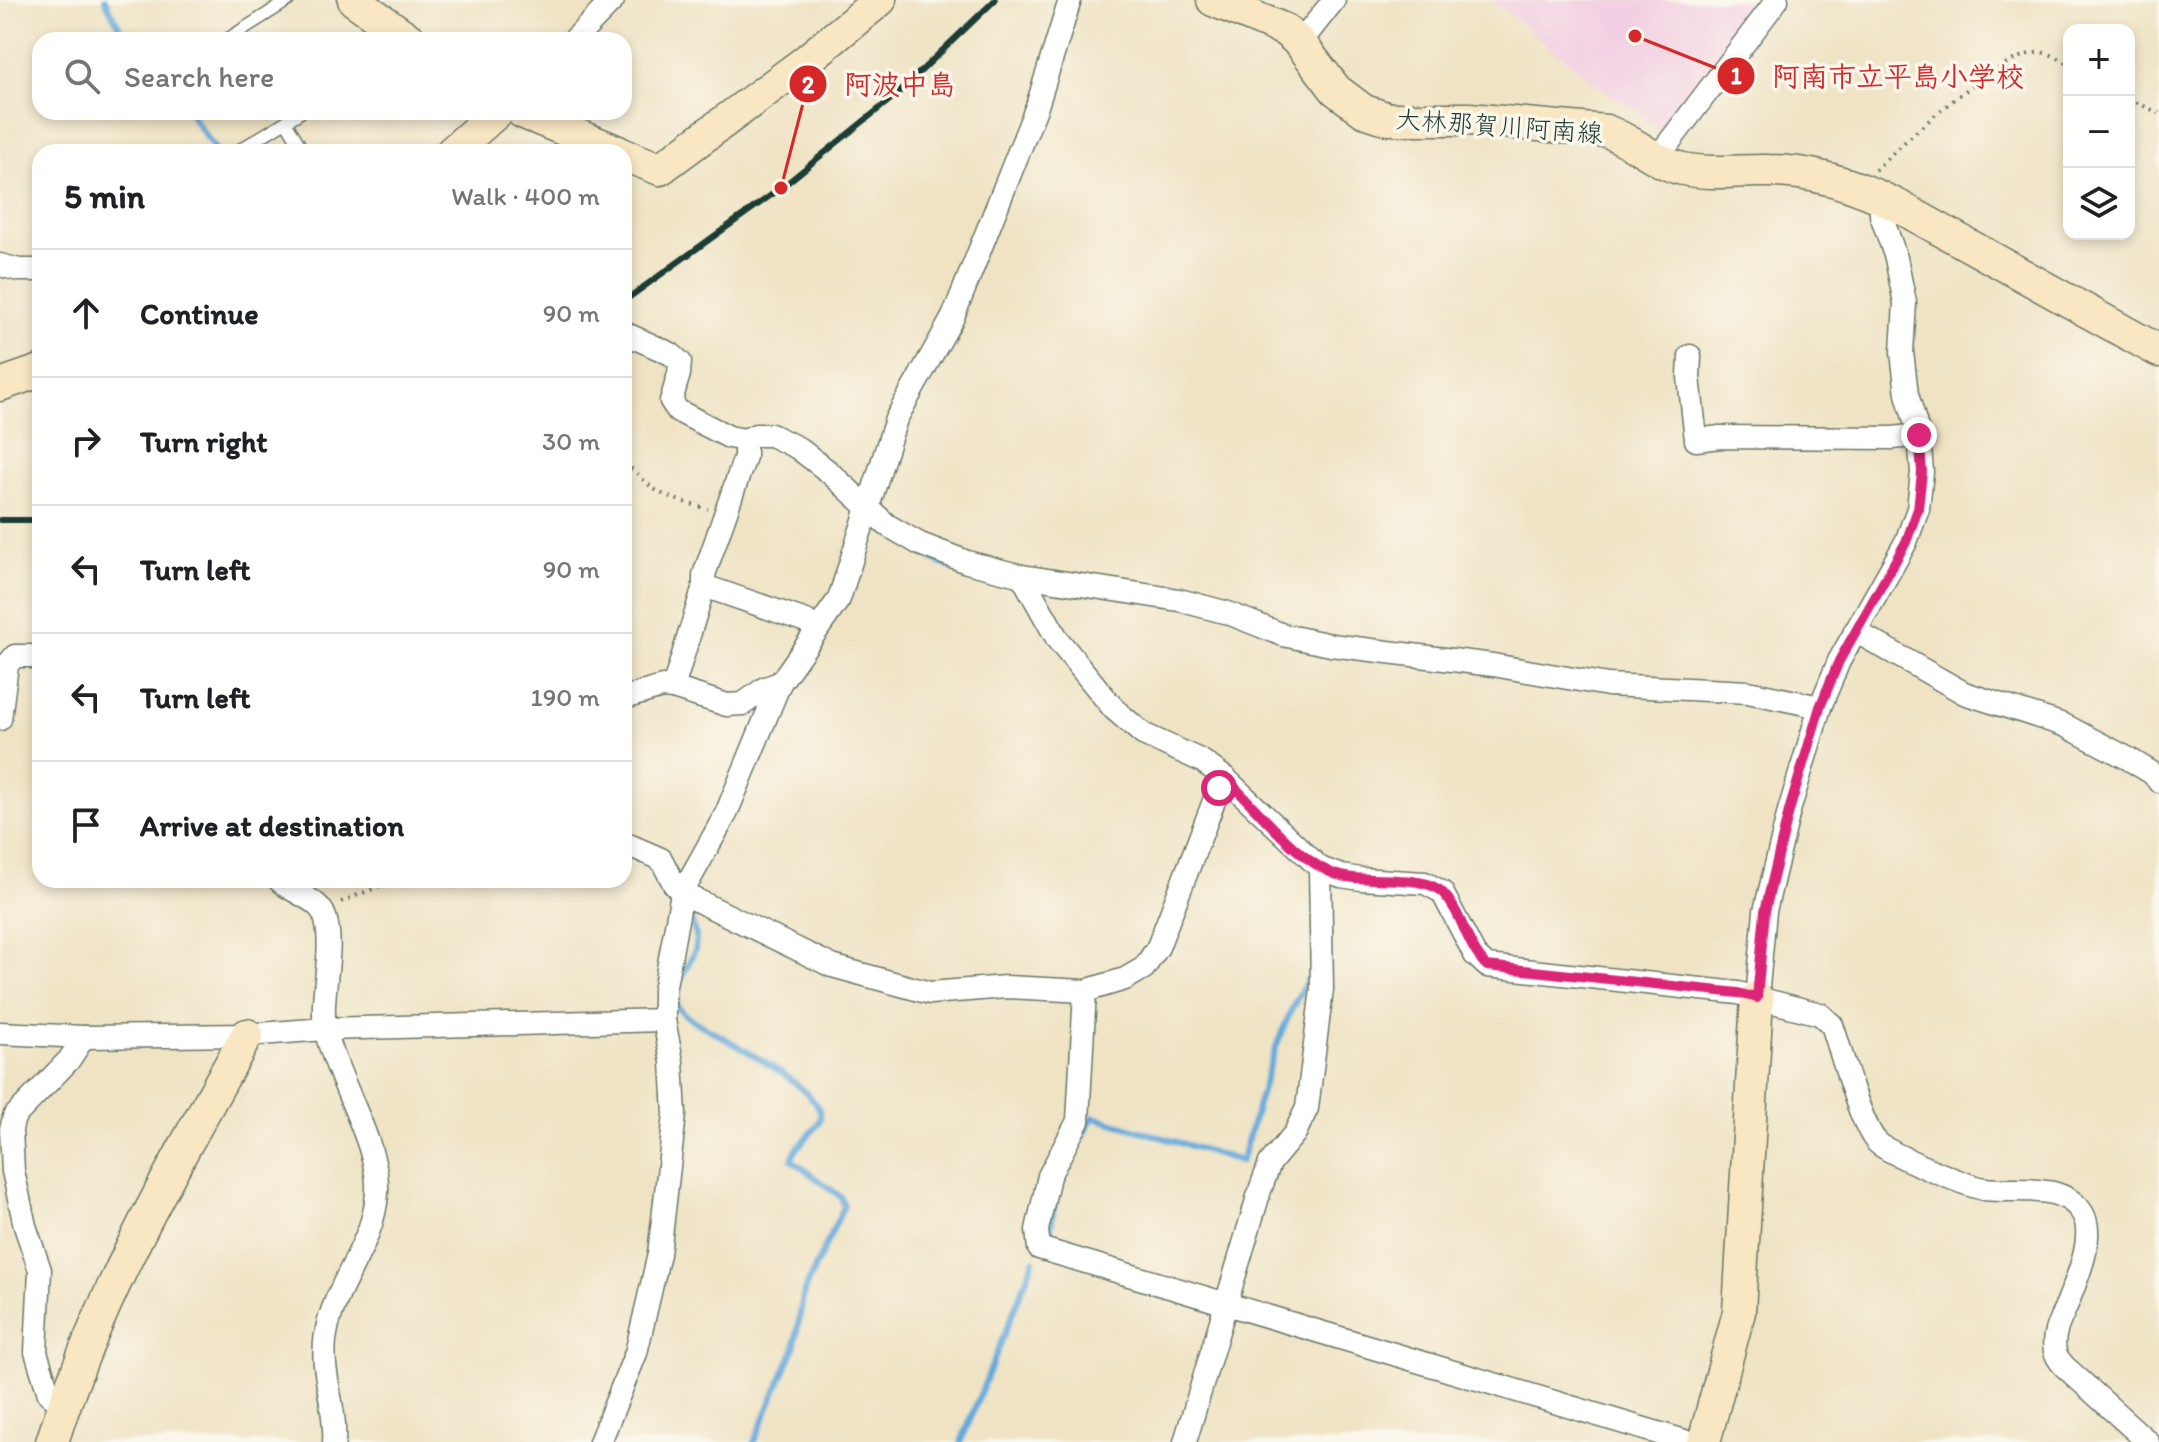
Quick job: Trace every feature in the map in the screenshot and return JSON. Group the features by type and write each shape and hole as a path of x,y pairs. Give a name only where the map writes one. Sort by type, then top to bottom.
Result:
{"main road":[{"path":"354,0 399,32"},
{"path":"632,158 660,169 802,64 880,0"},
{"name":"大林那賀川阿南線","path":"1213,0 1285,30 1300,43 1336,90 1364,111 1400,120 1469,119 1606,131 1679,168 1772,171 1829,177 1869,192 2159,351"},
{"path":"461,144 488,120"},
{"path":"541,120 599,144"},
{"path":"0,385 32,374"},
{"path":"1704,1442 1739,1312 1757,998"},
{"path":"52,1442 91,1335 147,1212 247,1035"}],"street":[{"path":"582,32 613,0"},
{"path":"600,1442 636,1353 659,1254 675,1114 672,1062 664,1020 664,991 682,893 726,814 780,683 839,599 896,419 953,317 1037,106 1070,0"},
{"path":"1300,43 1334,0"},
{"path":"1658,157 1777,0"},
{"path":"1757,998 1765,911 1789,811 1820,707 1855,631 1906,542 1918,509 1922,472 1919,435 1907,394 1902,352 1905,303 1896,258 1869,192"},
{"path":"0,265 32,270"},
{"path":"632,337 671,354 680,362 671,401 678,411 745,448"},
{"path":"1690,356 1689,377 1696,440 1720,437 1893,438 1919,435"},
{"path":"673,688 704,586 704,575 745,448 756,435 771,435 798,448 829,472 887,525 920,544 967,562 1022,576 1179,600 1228,613 1283,635 1331,645 1493,665 1608,685 1748,692 1820,707"},
{"path":"1022,576 1058,640 1114,709 1143,734 1202,761 1320,868 1361,879 1425,883 1442,892 1475,955 1487,966 1738,993 1820,1014 1832,1025 1867,1125 1878,1143 1962,1183 1983,1189 2056,1193 2070,1198 2084,1214 2087,1238 2070,1298 2054,1336 2055,1354 2064,1366 2148,1442"},
{"path":"704,586 806,621 817,630"},
{"path":"1855,631 1964,693 2064,725 2129,759 2159,781"},
{"path":"0,719 3,665 15,656 32,656"},
{"path":"632,696 662,687 727,705 743,704 765,688 780,683"},
{"path":"632,846 661,859 682,893 832,966 930,993 1006,987 1085,991 1125,979 1144,968 1158,947 1222,782"},
{"path":"1185,1442 1270,1163 1295,1133 1307,1108 1322,989 1320,868"},
{"path":"291,888 319,906 325,916 328,940 325,1029 376,1164 378,1193 371,1222 325,1336 325,1371 336,1423 334,1442"},
{"path":"1085,991 1078,1121 1049,1176 1037,1230 1039,1248 1688,1442"},
{"path":"0,1033 84,1037 247,1035 325,1029 664,1020"},
{"path":"63,1405 49,1394 36,1352 40,1270 25,1226 13,1171 11,1129 14,1117 69,1060 84,1037"}],"lane":[{"path":"239,32 289,0"},
{"path":"249,144 289,120"},
{"path":"286,122 299,144"}],"path":[{"path":"1869,192 1924,123 2010,61 2037,52 2057,56 2063,60"},
{"path":"2135,102 2159,113"},
{"path":"632,468 639,479 660,493 725,516"},
{"path":"319,906 335,904 375,888"}],"shaded area":[{"path":"1491,0 1763,0 1659,129 1631,106 1609,94"}],"waterway":[{"path":"105,0 122,32"},
{"path":"195,120 211,144"},
{"path":"933,560 973,577 1002,582"},
{"path":"689,913 696,936 695,950 680,981 676,1005 689,1018 788,1078 818,1107 820,1119 792,1160 841,1197 844,1206 804,1291 794,1349 754,1442"},
{"path":"1082,1137 1093,1117 1241,1161 1279,1039 1313,971"},
{"path":"1050,1234 1056,1193"},
{"path":"961,1442 1034,1260"}],"railway":[{"path":"632,295 781,188 896,95 995,0"},
{"path":"0,520 32,520"}],"place":[{"name":"阿南市立平島小学校","path":"1635,36"},
{"name":"阿波中島","path":"781,188"}],"route":[{"path":"1219,788 1225,778 1320,868 1361,879 1425,883 1442,892 1475,955 1487,966 1738,993 1757,998 1765,911 1789,811 1820,707 1839,661 1906,542 1918,509 1922,472 1919,435"}]}
